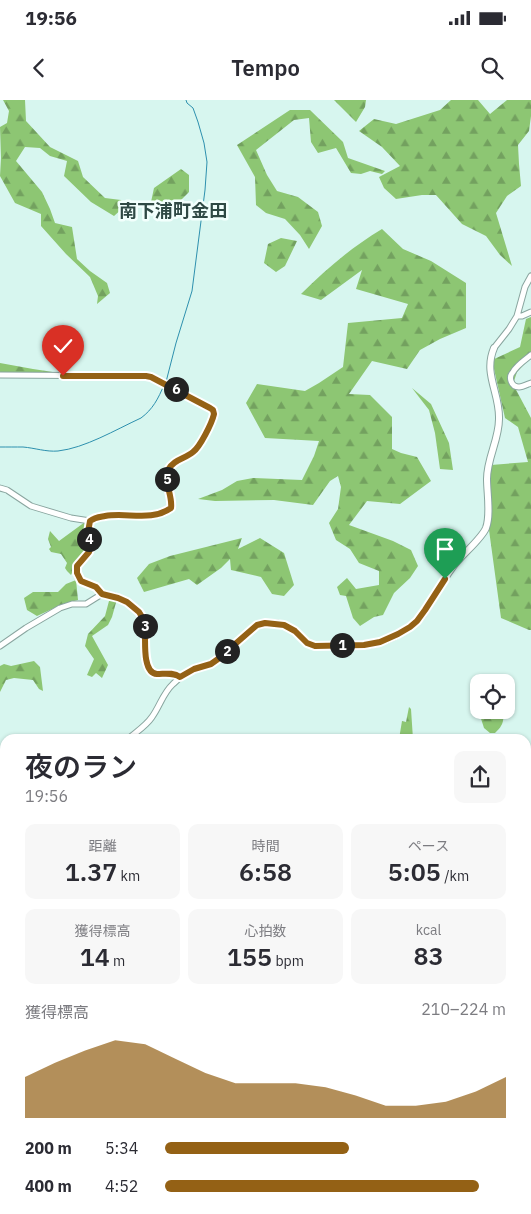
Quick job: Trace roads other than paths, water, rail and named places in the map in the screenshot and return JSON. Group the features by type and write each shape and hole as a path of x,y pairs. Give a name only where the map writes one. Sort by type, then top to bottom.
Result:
{"street":[{"path":"134,734 149,722 172,684 194,669 211,664 257,625 265,623 284,625 295,631 310,644 326,646 364,645 380,642 410,627 421,616 452,568 486,530 488,470 495,446 499,419 498,404 490,373 490,358 494,348 517,316 525,287 531,276"},
{"path":"517,316 531,312"},
{"path":"531,355 511,373 510,378 517,387 531,383"},
{"path":"0,375 146,376 165,383 210,408 214,414 197,448 191,454 176,461 167,471 166,478 172,500 171,508 168,511 147,517 113,515 93,518 90,521 71,518 31,506 7,490 0,488"},
{"path":"90,521 88,532 90,549 77,566 77,573 81,581 96,587 102,594 122,599 136,609 142,616 145,624 147,663 152,673 174,674 180,677"},
{"path":"0,646 60,608 72,604 86,604 102,594"}],"waterway":[{"path":"166,382 192,291 207,162 198,122 193,108 186,100"},
{"path":"0,447 23,447 58,451 79,446 141,418 155,403 164,385"}],"district":[{"name":"南下浦町金田","path":"173,210"}]}
